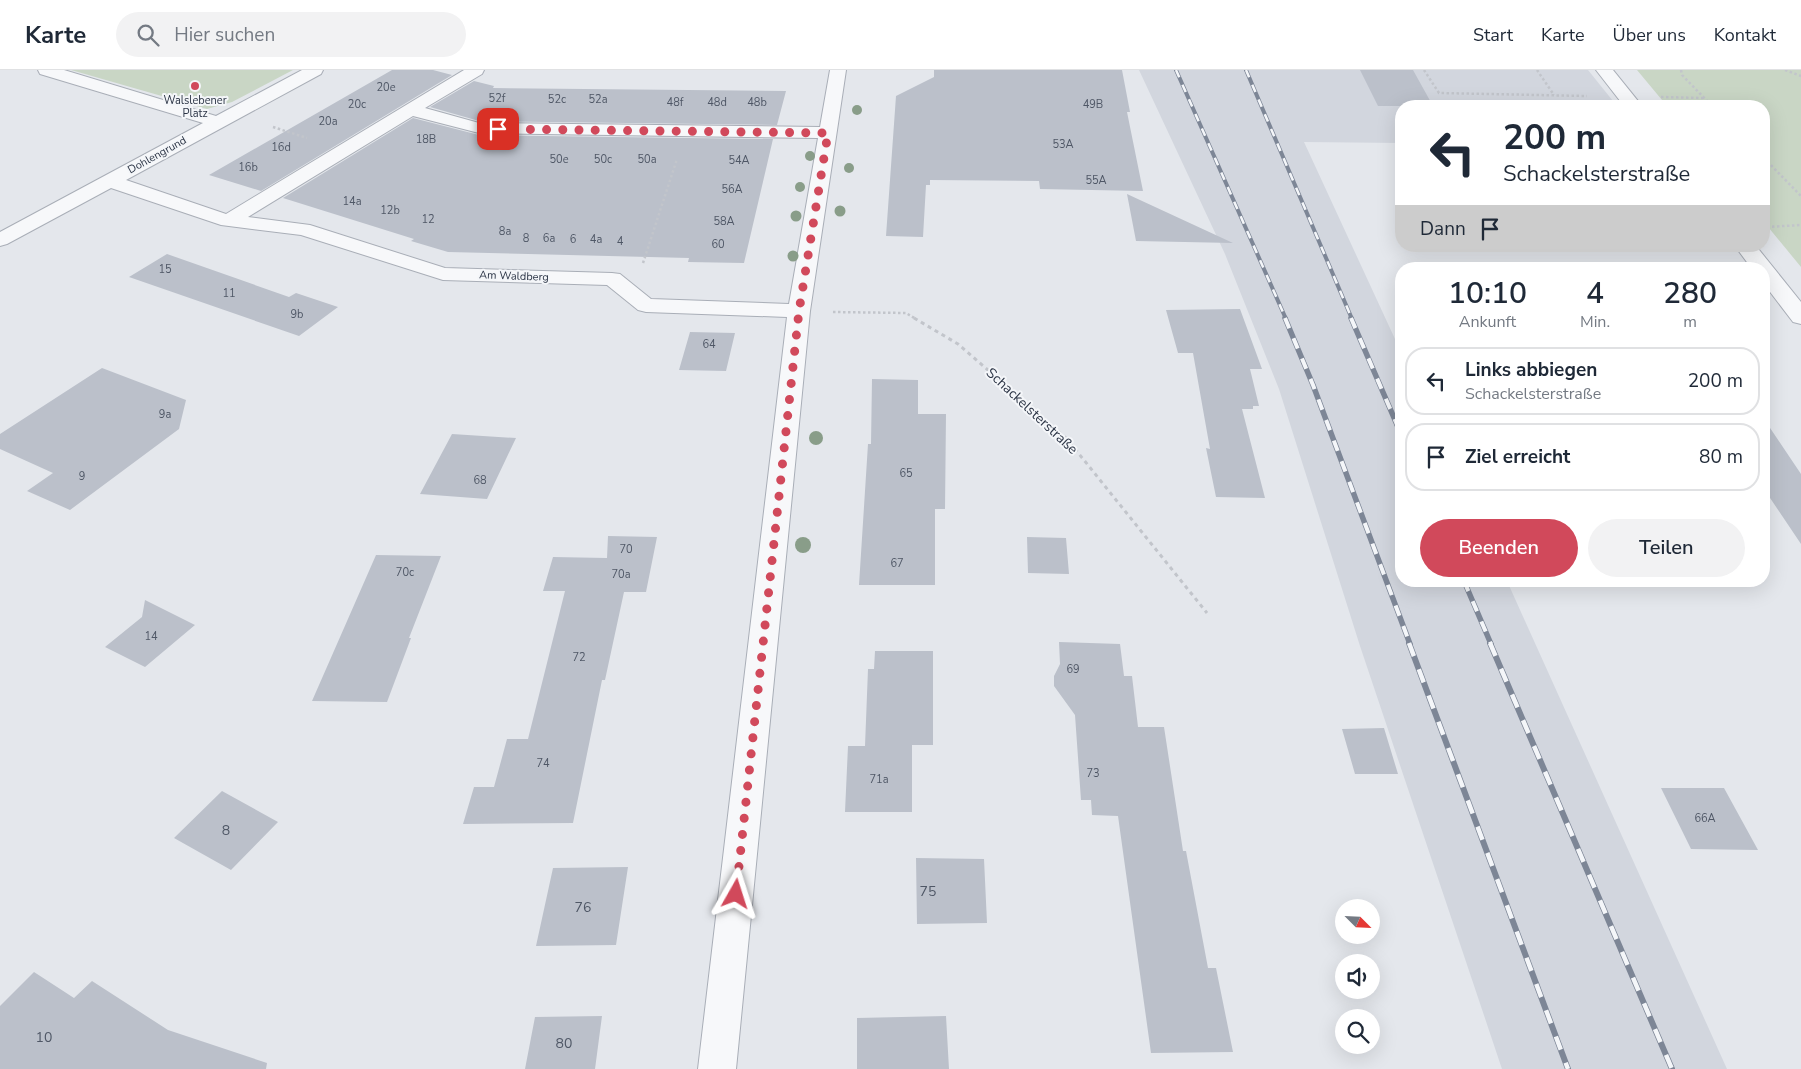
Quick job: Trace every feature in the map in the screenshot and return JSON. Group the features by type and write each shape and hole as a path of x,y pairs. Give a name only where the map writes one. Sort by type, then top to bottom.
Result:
{"street":[{"path":"46,70 225,118"},
{"name":"Dohlengrund","path":"0,240 315,70"},
{"path":"228,221 476,70"},
{"path":"717,1069 799,311 838,70"},
{"path":"1604,70 1628,100"},
{"path":"411,110 479,128 828,133"},
{"name":"Am Waldberg","path":"110,181 228,221 303,229 444,274 612,279 646,305 799,311"},
{"path":"1770,279 1801,318"}],"path":[{"path":"1424,70 1439,93 1554,95 1616,100"},
{"path":"1536,70 1554,95"},
{"path":"1681,70 1682,75 1705,100"},
{"path":"1785,70 1801,76"},
{"path":"1654,100 1703,98"},
{"path":"225,118 344,149"},
{"path":"632,295 686,130"},
{"path":"1770,164 1801,196"},
{"path":"1770,227 1801,225"},
{"name":"Schackelsterstraße","path":"799,311 906,313 958,344 1067,439 1207,613"}],"shaded area":[{"path":"1139,70 1588,70 1612,100 1395,100 1395,143 1304,142 1395,339 1395,587 1510,587 1727,1069 1502,1069 1360,646 1279,389 1225,254"}],"green space":[{"name":"Walslebener Platz","path":"71,70 293,70 232,102 207,109"},
{"path":"1637,70 1801,70 1801,267 1770,229 1770,100 1662,100"}],"building":[{"path":"392,70 433,70 452,75 261,191 209,175"},
{"path":"934,70 1122,70 1130,112 1127,112 1143,191 1040,189 1039,181 930,180 930,185 926,185 923,237 886,236 896,96 934,77"},
{"path":"1360,70 1413,70 1430,100 1395,100 1395,106 1378,106"},
{"path":"474,81 494,86 493,88 786,91 777,125 479,121 430,107"},
{"path":"413,118 479,135 773,139 744,263 688,262 689,258 448,252 411,241 414,239 283,198"},
{"path":"1127,194 1233,243 1136,241"},
{"path":"167,254 289,297 296,293 338,307 299,336 129,277"},
{"path":"1240,309 1262,369 1250,369 1259,406 1253,406 1253,409 1242,409 1265,498 1216,497 1206,448 1210,449 1193,353 1178,353 1166,310"},
{"path":"690,332 735,333 726,371 679,370"},
{"path":"102,368 186,400 179,429 70,510 27,491 53,473 0,449 0,434"},
{"path":"872,379 918,380 918,414 946,414 945,509 935,509 935,585 859,585 868,444 871,444"},
{"path":"1770,428 1801,474 1801,544 1770,498"},
{"path":"452,434 516,438 487,499 420,494"},
{"path":"608,536 657,537 646,592 624,592 605,680 602,680 573,823 463,824 474,787 494,787 507,739 528,739 565,591 543,591 553,557 607,558"},
{"path":"1027,537 1066,538 1069,574 1028,573"},
{"path":"376,555 441,556 409,638 411,638 387,702 312,701"},
{"path":"145,600 195,625 145,667 105,647 142,617"},
{"path":"1059,642 1120,644 1124,676 1132,676 1138,727 1164,727 1183,851 1186,851 1208,968 1216,968 1233,1052 1151,1053 1118,816 1092,815 1091,800 1081,800 1075,715 1054,686 1054,676 1060,664"},
{"path":"875,651 933,651 933,745 912,745 912,812 845,812 848,746 865,746 868,669 874,669"},
{"path":"1384,728 1398,774 1355,774 1342,729"},
{"path":"1661,788 1724,788 1758,850 1691,849"},
{"path":"222,791 278,822 231,870 174,838"},
{"path":"916,858 984,859 987,923 917,924"},
{"path":"628,867 616,945 536,946 553,868"},
{"path":"34,972 74,998 92,981 168,1030 267,1063 266,1069 0,1069 0,1006"},
{"path":"602,1016 595,1069 525,1069 535,1017"},
{"path":"946,1016 949,1069 857,1069 857,1018"}],"railway":[{"path":"1176,70 1286,319"},
{"path":"1246,70 1352,319"},
{"path":"1285,318 1313,385 1410,644"},
{"path":"1351,318 1395,420"},
{"path":"1467,587 1491,644"},
{"path":"1409,643 1568,1069"},
{"path":"1490,643 1672,1069"}],"place":[{"name":"Walslebener Platz","path":"195,86"}],"route":[{"path":"498,129 828,133 799,311 736,894"}]}
